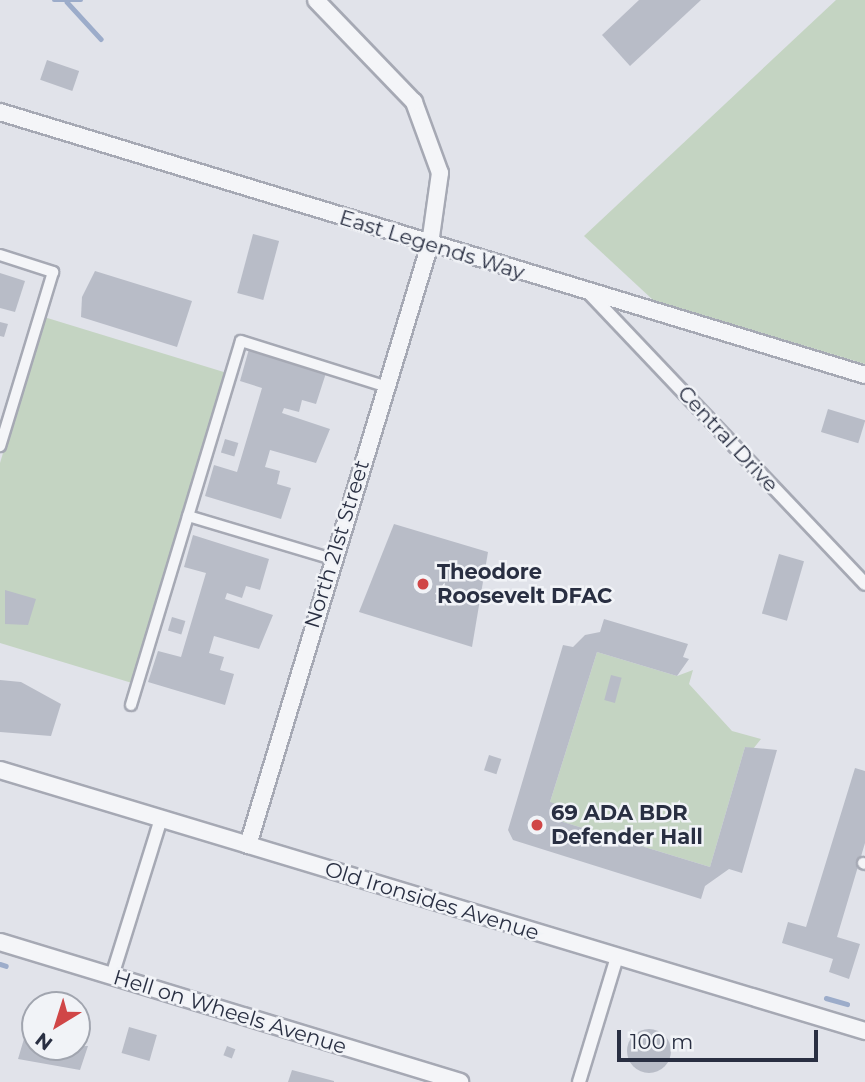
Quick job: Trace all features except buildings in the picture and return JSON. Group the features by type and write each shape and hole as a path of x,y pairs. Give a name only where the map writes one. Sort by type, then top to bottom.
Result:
{"street":[{"path":"316,0 414,102 430,133 440,173 430,244"},
{"name":"East Legends Way","path":"0,112 591,295 865,375"},
{"name":"North 21st Street","path":"248,845 332,559 430,244"},
{"path":"0,255 53,272 0,446"},
{"name":"Central Drive","path":"591,295 865,584"},
{"path":"131,705 241,341 385,386"},
{"path":"188,516 332,559"},
{"name":"Old Ironsides Avenue","path":"0,769 865,1031"},
{"path":"112,976 161,819"},
{"name":"Hell on Wheels Avenue","path":"0,943 460,1082"},
{"path":"579,1082 617,957"}],"green space":[{"path":"836,0 865,0 865,364 653,300 584,236"},
{"path":"44,317 227,373 132,683 0,643 0,463"},
{"path":"597,652 677,676 693,670 689,684 732,731 761,739 753,749 745,747 710,867 563,822 550,802"}],"waterway":[{"path":"54,0 81,0"},
{"path":"67,2 101,39"},
{"path":"0,964 6,966"},
{"path":"826,998 847,1004"}],"place":[{"name":"Theodore Roosevelt DFAC","path":"423,584"},
{"name":"69 ADA BDR Defender Hall","path":"537,825"}]}
